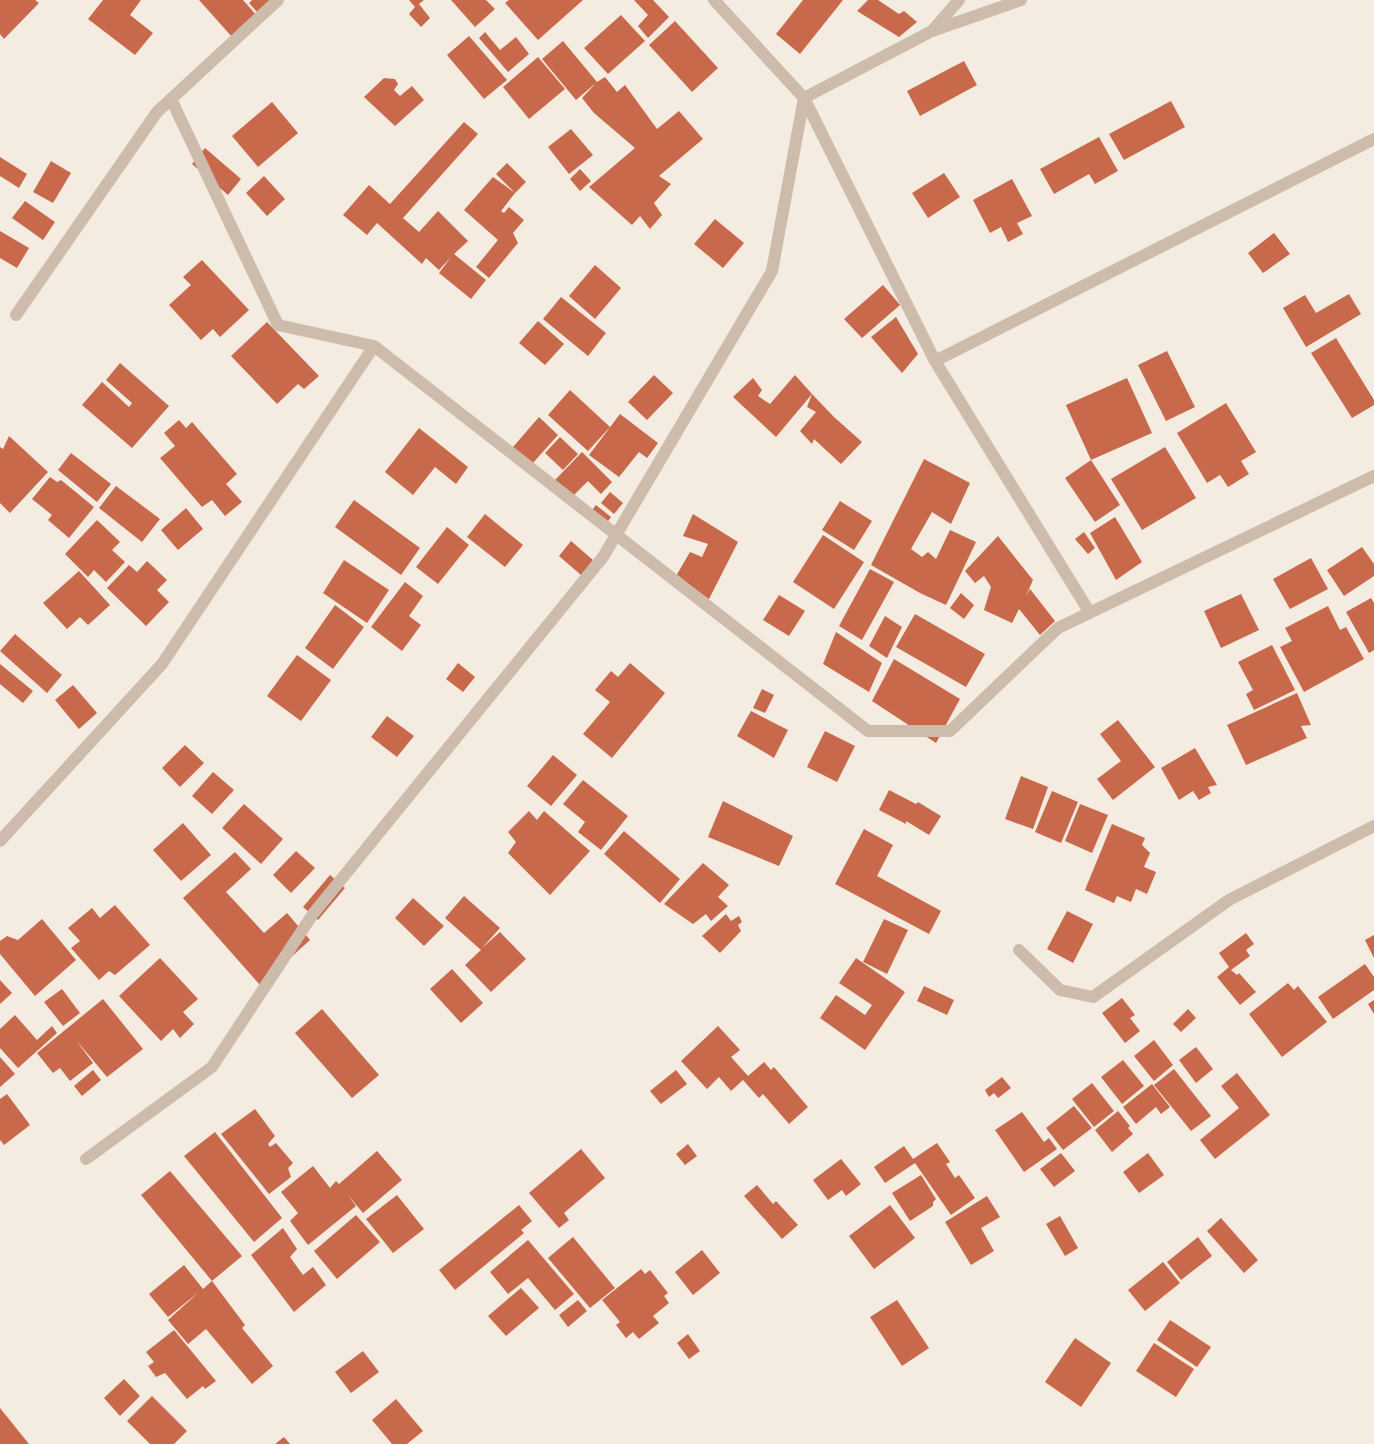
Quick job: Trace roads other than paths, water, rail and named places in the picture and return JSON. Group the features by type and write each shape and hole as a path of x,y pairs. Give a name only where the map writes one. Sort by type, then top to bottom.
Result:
{"street":[{"path":"16,315 157,112 278,0"},
{"path":"714,0 804,98 936,361 1090,613"},
{"path":"932,31 959,0"},
{"path":"804,98 932,31 1022,0"},
{"path":"86,1159 212,1067 313,914 603,557 772,271 804,98"},
{"path":"171,99 278,325 374,346 868,730 950,731 1058,628 1374,476"},
{"path":"936,361 1374,139"},
{"path":"0,841 162,664 374,346"},
{"path":"1018,950 1060,990 1093,996 1229,900 1374,826"}]}
